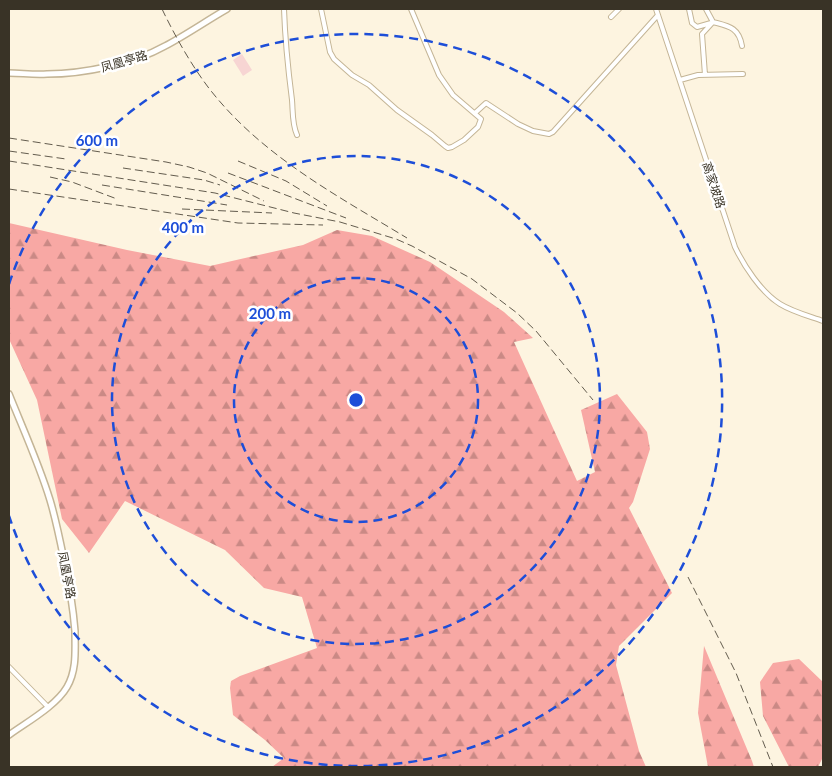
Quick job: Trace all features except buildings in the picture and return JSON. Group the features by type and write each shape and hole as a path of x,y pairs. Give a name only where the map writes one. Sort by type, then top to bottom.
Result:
{"street":[{"name":"凤凰亭路","path":"9,73 48,74 98,68 127,62 143,57 165,46 227,9"},
{"path":"284,9 294,127 297,135"},
{"path":"321,9 330,52 334,59 445,146 448,148 452,147 472,134 478,127 481,119 453,95 439,75 410,9"},
{"path":"611,17 619,9"},
{"name":"高家坡路","path":"656,9 735,247 744,266 770,296 780,304 823,322"},
{"path":"689,9 692,23 697,27 713,22 729,26 736,30 741,39 742,46"},
{"path":"706,9 713,22"},
{"path":"475,113 486,104 533,131 549,134 553,132 658,15"},
{"path":"704,75 702,34 713,22"},
{"path":"680,80 698,75 743,74"},
{"name":"凤凰亭路","path":"9,394 50,499 74,612 75,658 74,670 63,694 9,735"},
{"path":"9,667 48,707"}],"shaded area":[{"path":"242,54 252,70 243,76 233,60"}],"green space":[{"path":"9,223 127,250 210,266 303,245 337,230 372,236 430,262 504,312 533,338 514,342 577,481 595,472 581,410 617,394 647,432 650,449 633,502 629,508 672,593 619,646 616,665 639,751 646,767 272,767 284,758 265,740 233,715 231,681 317,648 302,597 264,588 225,550 125,501 89,553 62,519 37,400 9,339"},
{"path":"704,646 754,767 708,767 698,713"},
{"path":"799,659 823,682 823,757 818,767 789,767 763,716 760,682 773,663"}],"railway":[{"path":"162,9 201,78 251,133 300,172 407,238"},
{"path":"9,138 189,167 207,173 264,201"},
{"path":"9,151 66,159"},
{"path":"9,161 215,193 294,213 340,222 396,239 472,279 517,313 536,331 593,400"},
{"path":"238,161 286,181 327,206"},
{"path":"123,168 204,180 220,185"},
{"path":"228,173 346,218"},
{"path":"50,177 72,182 117,199"},
{"path":"102,185 227,205"},
{"path":"9,189 238,223 323,225"},
{"path":"182,209 272,213"},
{"path":"688,577 736,673 773,767"}]}
